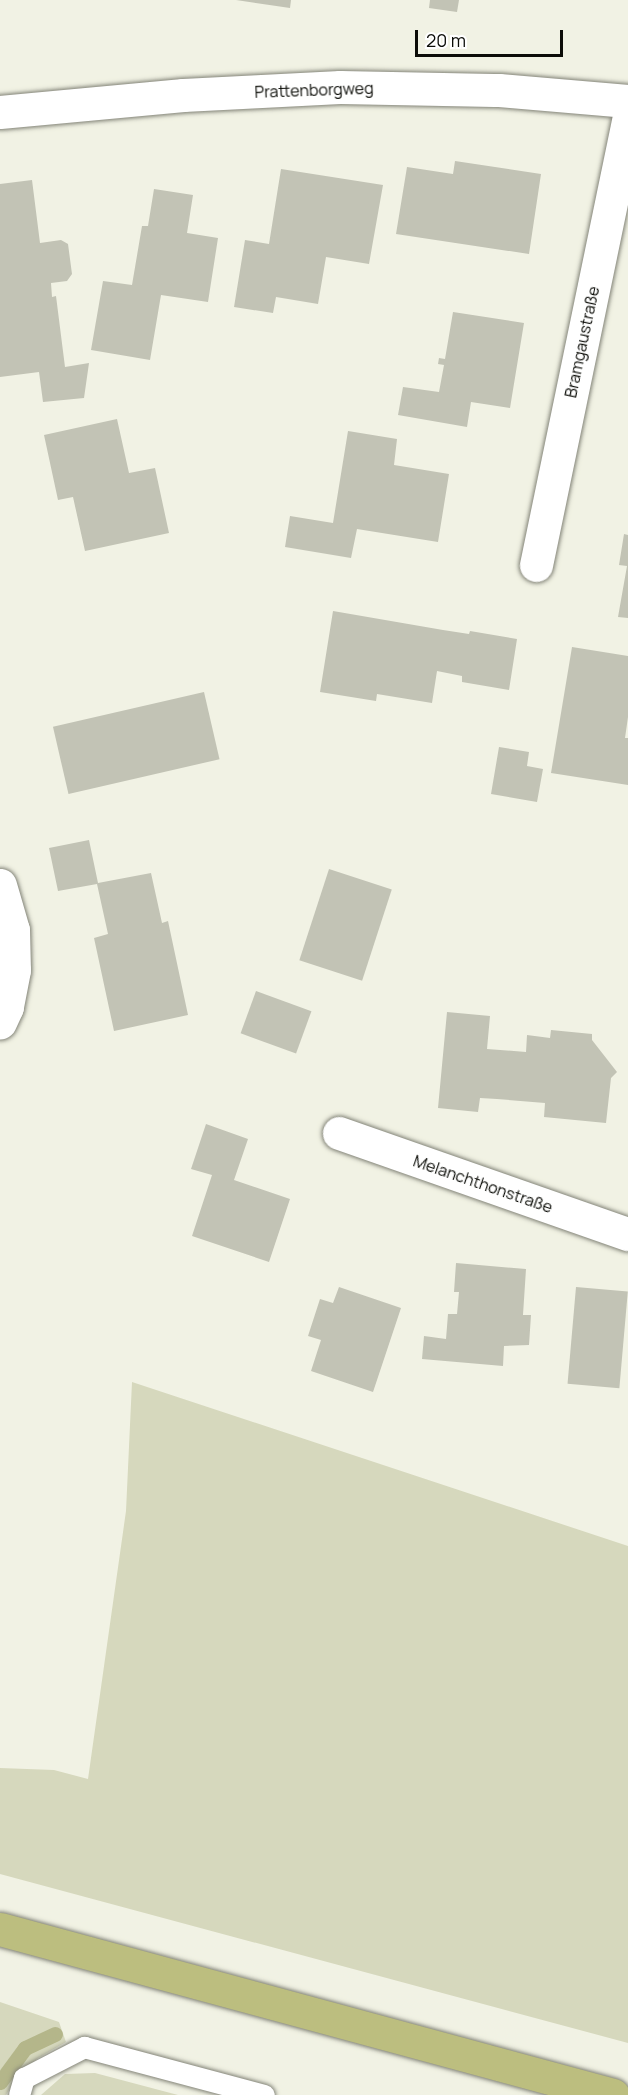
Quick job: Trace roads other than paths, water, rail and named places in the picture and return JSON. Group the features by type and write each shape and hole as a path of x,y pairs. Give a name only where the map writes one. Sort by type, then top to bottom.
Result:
{"main road":[{"path":"0,1929 613,2095"}],"street":[{"name":"Prattenborgweg","path":"0,112 183,95 340,87 499,90 628,101"},
{"name":"Bramgaustraße","path":"536,565 628,120"},
{"path":"0,885 13,930 14,970 7,1007 0,1022"},
{"name":"Melanchthonstraße","path":"339,1133 628,1234"}],"lane":[{"path":"19,2095 24,2078 84,2047 264,2095"}],"waterway":[{"path":"0,2082 25,2048 55,2034"}]}
